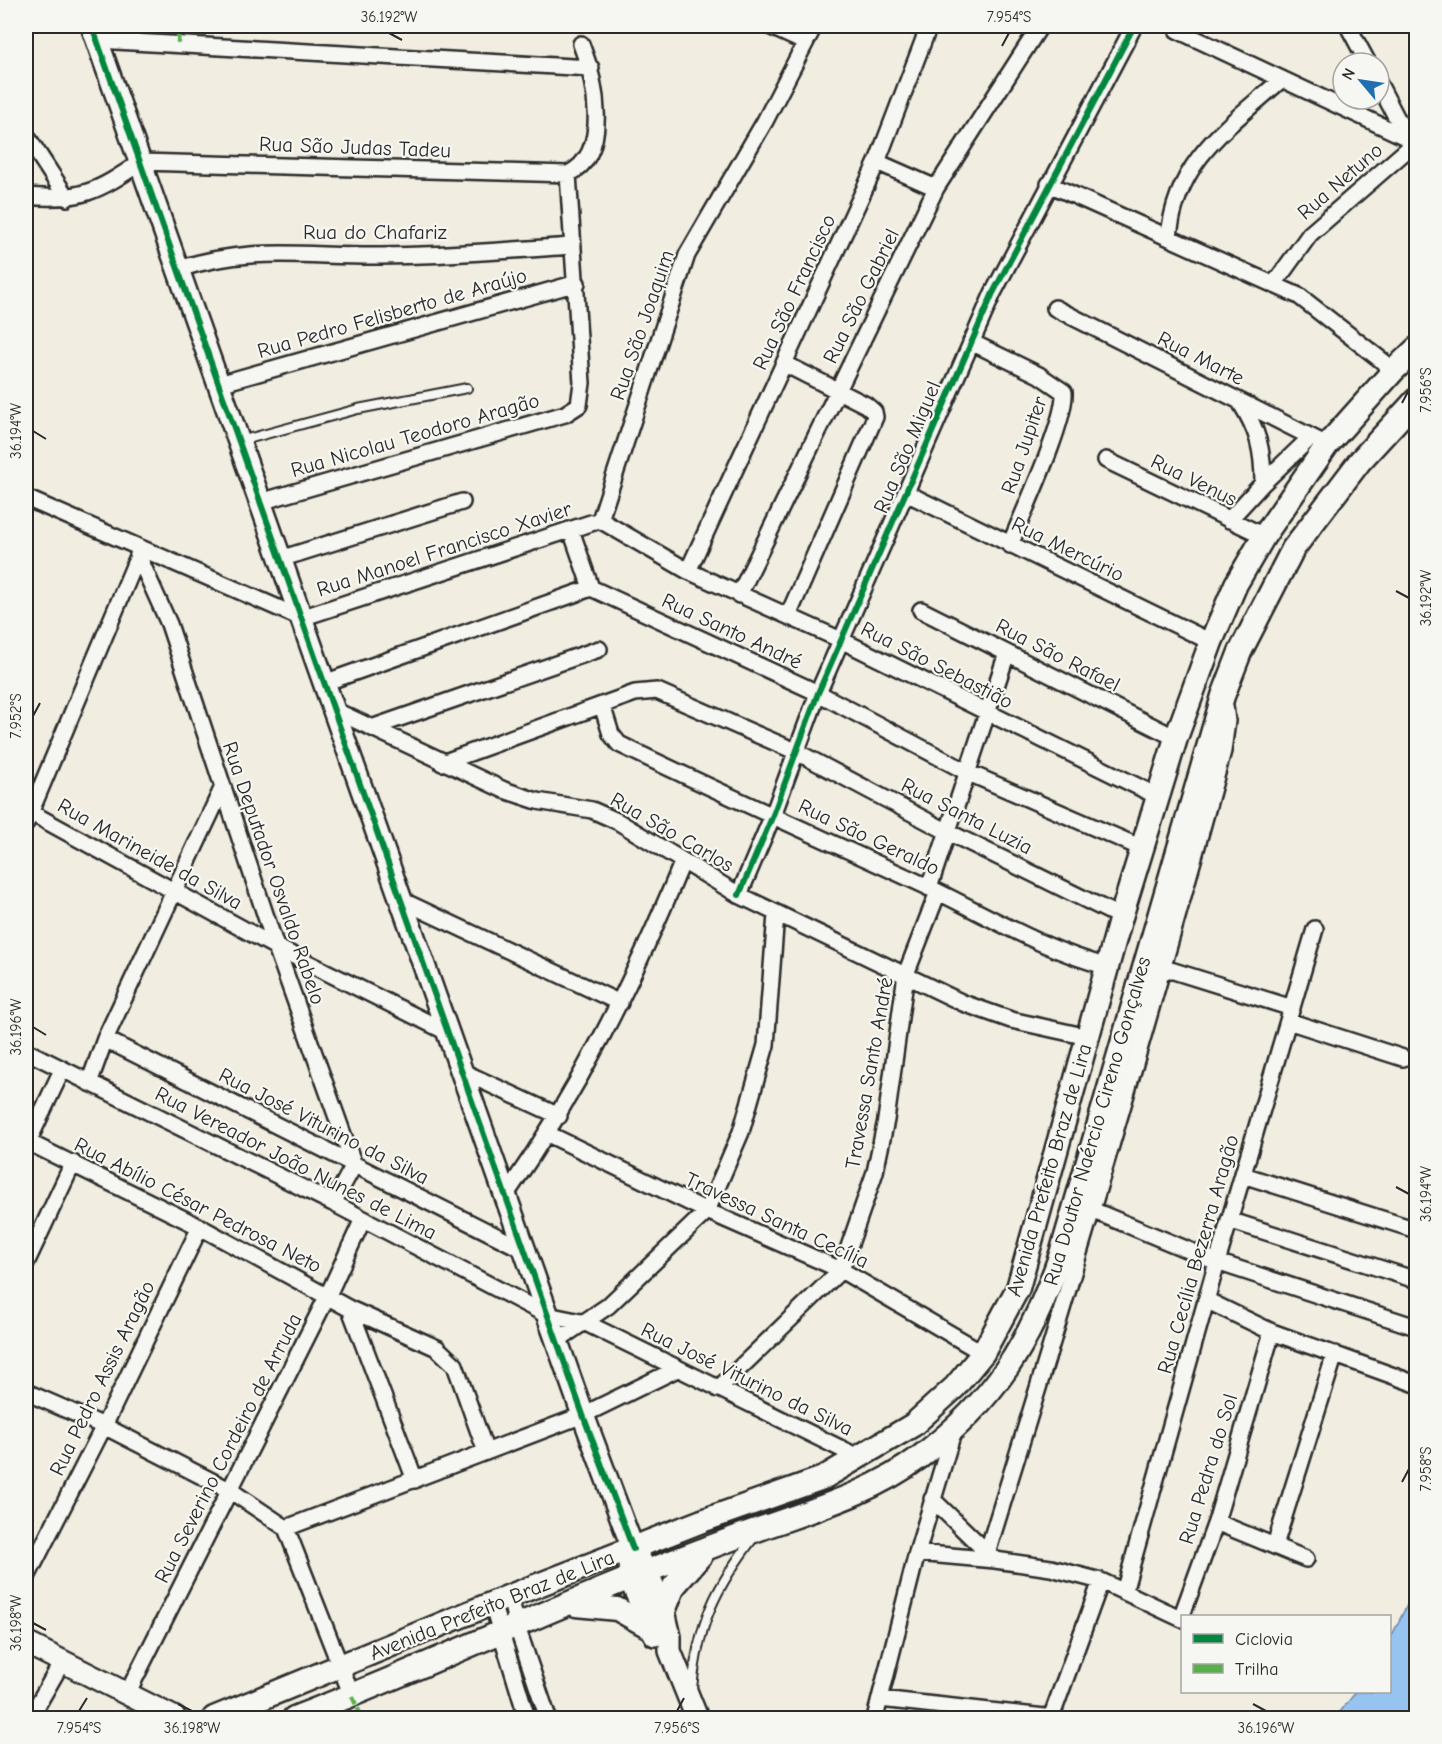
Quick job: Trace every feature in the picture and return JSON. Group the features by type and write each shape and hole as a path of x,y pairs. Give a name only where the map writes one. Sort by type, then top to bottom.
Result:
{"main road":[{"name":"Avenida Prefeito Braz de Lira","path":"214,1719 339,1665 501,1600 633,1548 823,1478 913,1425 955,1388 983,1353 1018,1288 1109,967 1121,917 1144,849 1176,738 1211,642 1236,584 1319,441 1416,349"},
{"name":"Avenida Prefeito Braz de Lira","path":"294,1719 565,1605 708,1548 828,1505 880,1481 918,1459 954,1429 989,1394 1020,1351 1043,1307 1085,1207 1223,696 1240,652 1293,549 1360,461 1416,400"},
{"path":"565,1605 617,1609 658,1620 682,1575 708,1548"}],"street":[{"path":"769,26 804,42"},
{"name":"Rua São Joaquim","path":"600,520 687,255 765,121 814,26"},
{"name":"Rua São Francisco","path":"688,571 876,162 929,26"},
{"name":"Rua São Gabriel","path":"740,596 936,188 1040,26"},
{"name":"Rua São Miguel","path":"739,895 773,815 818,693 971,342 1049,184 1134,26"},
{"path":"1348,26 1362,51"},
{"path":"1177,30 1413,141"},
{"path":"591,68 95,33 582,1415 633,1548 639,1576 658,1620 669,1629 670,1651 694,1711"},
{"path":"577,283 568,174 580,169 585,161 595,128 596,108 591,68 581,44"},
{"path":"1169,237 1171,218 1179,192 1185,176 1199,156 1282,79"},
{"path":"1391,104 1413,141"},
{"path":"26,135 67,198"},
{"name":"Rua Netuno","path":"1274,284 1310,234 1413,141"},
{"path":"26,195 67,198 92,193 141,162"},
{"name":"Rua São Judas Tadeu","path":"141,162 568,174"},
{"path":"876,162 936,188"},
{"path":"1049,184 1274,284 1319,309 1394,370"},
{"name":"Rua do Chafariz","path":"178,269 210,259 246,253 381,256 573,246"},
{"name":"Rua Pedro Felisberto de Araújo","path":"219,384 577,283"},
{"name":"Rua Nicolau Teodoro Aragão","path":"260,502 565,414 579,405 582,383 577,283"},
{"name":"Rua Marte","path":"1055,308 1319,441"},
{"name":"Rua Jupiter","path":"971,342 1039,375 1064,392 1064,402 1055,432 1010,545"},
{"path":"785,364 839,391 874,412 870,430 788,616"},
{"path":"1240,402 1256,428 1263,464 1263,483"},
{"path":"1229,520 1263,483 1319,441"},
{"name":"Rua Venus","path":"1106,460 1264,536"},
{"name":"Rua Mercúrio","path":"906,493 1211,642"},
{"path":"26,498 140,552 301,618"},
{"path":"280,559 462,502"},
{"name":"Rua Manoel Francisco Xavier","path":"301,618 600,520"},
{"name":"Rua São Sebastião","path":"600,520 688,571 841,640 1159,797"},
{"path":"324,683 591,588 571,530"},
{"path":"27,815 140,552"},
{"name":"Rua Deputador Osvaldo Rabelo","path":"140,552 169,624 276,947 354,1165"},
{"name":"Rua Santo André","path":"591,588 818,693 969,773 1144,849"},
{"name":"Rua São Rafael","path":"921,610 1176,738"},
{"path":"374,727 599,649"},
{"name":"Travessa Santo André","path":"718,1389 841,1270 876,1172 886,1120 906,974 1007,653"},
{"name":"Rua Santa Luzia","path":"442,763 635,693 657,691 795,751 950,833 1121,917"},
{"name":"Rua Doutor Naércio Cireno Gonçalves","path":"991,1557 1085,1207 1164,968 1223,751 1227,721 1223,696"},
{"name":"Rua São Geraldo","path":"602,705 611,734 619,744 934,890 1041,944 1078,959 1109,967"},
{"name":"Rua São Carlos","path":"334,710 374,727 442,763 522,797 592,810 645,838 682,863 776,914 986,1012 1089,1036"},
{"path":"89,1083 105,1039 222,789"},
{"name":"Rua Marineide da Silva","path":"27,815 175,890 276,947 447,1032"},
{"path":"505,1196 559,1116 620,1003 644,954 682,863"},
{"path":"401,900 620,1003"},
{"path":"556,1341 586,1323 608,1306 707,1211 741,1132 766,1045 776,914"},
{"name":"Rua Cecília Bezerra Aragão","path":"1124,1592 1229,1220 1315,930"},
{"path":"1164,968 1403,1058"},
{"name":"Rua José Viturino da Silva","path":"105,1039 524,1250"},
{"name":"Rua Vereador João Nunes de Lima","path":"26,1051 333,1203 547,1315"},
{"path":"27,1141 62,1070"},
{"path":"461,1071 559,1116"},
{"name":"Travessa Santa Cecília","path":"548,1134 707,1211 841,1270 983,1353"},
{"name":"Rua Abílio César Pedrosa Neto","path":"27,1141 200,1227 328,1294 351,1309 420,1340 446,1355 455,1365 462,1380 486,1452"},
{"path":"26,1263 73,1163"},
{"path":"333,1203 354,1165"},
{"path":"1243,1175 1410,1228"},
{"path":"1085,1207 1217,1262 1416,1327"},
{"name":"Rua Severino Cordeiro de Arruda","path":"127,1694 231,1491 363,1219"},
{"path":"1229,1220 1416,1280"},
{"name":"Rua Pedro Assis Aragão","path":"26,1579 104,1426 200,1227"},
{"path":"1206,1300 1272,1332 1416,1384"},
{"path":"351,1309 415,1480"},
{"name":"Rua José Viturino da Silva","path":"547,1315 586,1323 860,1458"},
{"name":"Rua Pedra do Sol","path":"1183,1615 1216,1522 1272,1332"},
{"path":"1275,1545 1335,1354"},
{"path":"286,1528 582,1415 677,1369"},
{"path":"26,1392 104,1426 231,1491 286,1528 352,1696"},
{"path":"875,1719 917,1553 954,1429"},
{"path":"932,1499 991,1557"},
{"path":"1216,1522 1306,1559"},
{"name":"Rua Pedra do Sol","path":"917,1553 991,1557 1051,1568 1101,1581 1181,1618"},
{"path":"880,1699 1053,1718 1101,1581"},
{"path":"501,1600 527,1719"},
{"path":"509,1630 548,1719"},
{"path":"26,1643 175,1719"},
{"path":"30,1719 62,1662"}],"lane":[{"path":"239,441 349,412 467,388"},
{"path":"694,1711 698,1644 713,1598 723,1579 761,1528"}],"water":[{"path":"1416,1587 1415,1718 1335,1718 1355,1693 1391,1693 1391,1637"}],"marked path":[{"path":"178,43 179,26"},
{"path":"352,1696 362,1718"}],"cycle path":[{"path":"92,26 583,1415 633,1549"},
{"path":"739,895 773,815 818,693 993,293 1134,26"}]}
